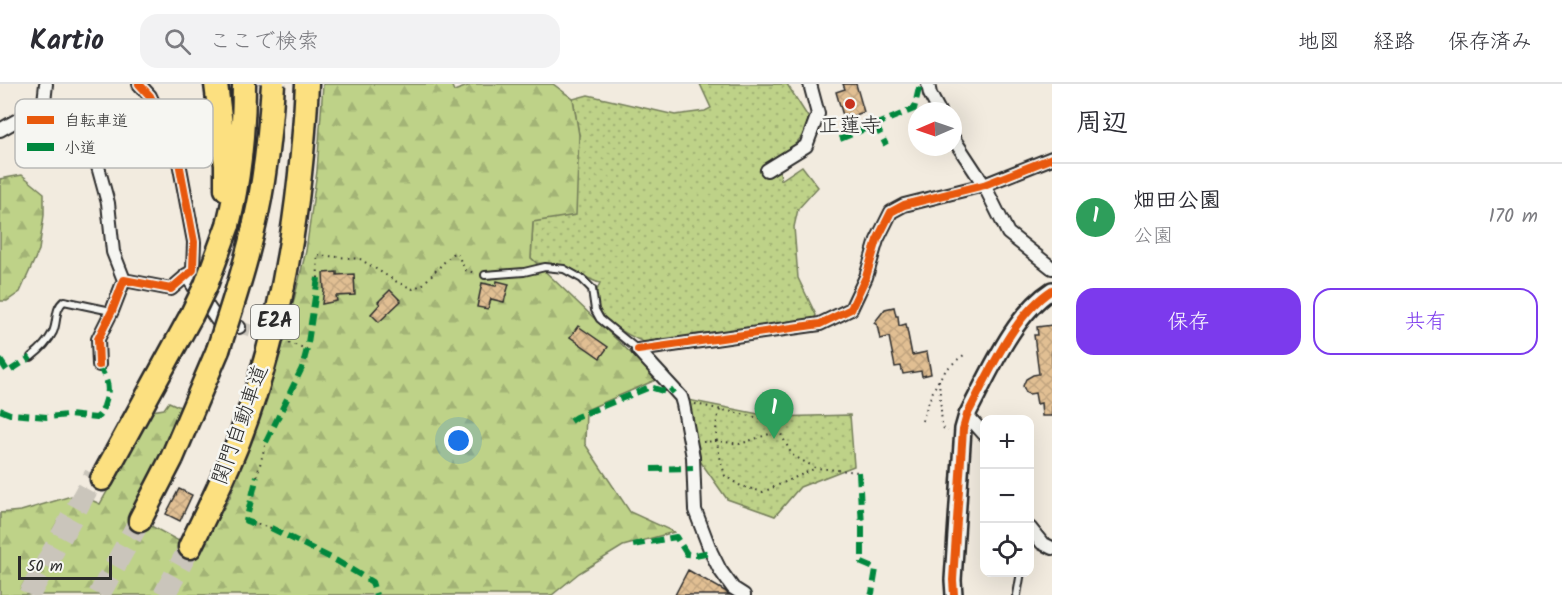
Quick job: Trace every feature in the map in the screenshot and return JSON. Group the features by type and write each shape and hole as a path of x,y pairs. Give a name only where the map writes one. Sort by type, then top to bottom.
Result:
{"highway":[{"path":"216,84 226,165 224,224"},
{"path":"99,477 188,315 224,224 239,172 243,140 244,84"},
{"name":"E2A","path":"140,520 172,458 218,350 242,276 261,192 273,84"},
{"name":"関門自動車道","path":"190,548 218,491 240,438 284,285 300,181 307,84"}],"street":[{"path":"44,99 46,84"},
{"path":"139,84 151,99"},
{"path":"767,170 806,146 818,114 810,84"},
{"path":"929,85 934,102"},
{"path":"0,130 15,121"},
{"path":"962,152 984,185 1008,233 1052,268"},
{"path":"744,595 733,588 720,570 695,510 693,457 681,398 638,350 820,324 851,309 866,277 877,240 891,212 904,205 984,185 1052,158"},
{"path":"98,168 108,203 113,252 124,280 98,339 99,365"},
{"path":"124,280 171,289 193,270 194,242 180,168"},
{"path":"186,275 217,320 239,327"},
{"path":"954,595 953,580 963,432 967,415 1014,329 1041,297 1052,290"},
{"path":"967,415 980,430"},
{"path":"1034,533 1042,543 1052,548"}],"lane":[{"path":"485,275 524,272 545,267 564,269 582,279 592,289 595,310 600,318 638,350"},
{"path":"31,357 40,350 53,331 57,312 64,301 112,311"},
{"path":"1017,595 1020,577"}],"path":[{"path":"318,278 317,255 360,259 413,289 423,284 452,254 457,253 465,270 485,275"},
{"path":"284,341 307,349"},
{"path":"922,422 934,387 950,365 964,355"},
{"path":"939,380 944,429 963,432"},
{"path":"683,404 696,404 774,421 792,455 816,468 859,472"},
{"path":"720,409 717,417 716,441 725,476 741,486 763,492 816,468"},
{"path":"716,441 740,444 779,431"},
{"path":"257,476 266,442"},
{"path":"252,523 271,528"}],"green space":[{"path":"323,84 451,84 454,91 473,84 553,84 573,99 579,135 576,215 533,222 531,258 658,379 586,410 585,444 630,512 674,532 623,546 579,573 552,595 0,595 0,513 21,511 78,494 100,504 152,411 164,409 169,402 180,407 156,467 140,520 199,552 230,497 282,348 306,251 317,171"},
{"path":"700,84 787,84 808,117 807,130 787,154 778,157 781,180 802,166 818,187 798,209 794,227 798,278 816,315 811,322 646,343 614,326 601,312 596,297 600,283 565,266 537,263 531,258 533,222 579,135 573,99 588,95 675,115 711,108"},
{"path":"22,175 44,193 44,215 39,250 20,292 7,301 0,301 0,179"},
{"path":"688,400 774,417 850,415 854,466 800,487 775,516 727,499 700,461"}],"building":[{"name":"正蓮寺","path":"843,84 856,84 864,112 844,119 836,92 845,89"},
{"path":"337,272 337,275 354,274 355,295 336,296 337,301 322,304 323,273"},
{"path":"497,281 509,284 504,302 491,299 488,309 477,307 482,283 496,286"},
{"path":"390,290 401,301 379,322 371,314 380,304 378,302"},
{"path":"894,307 899,326 906,324 912,355 927,352 931,374 922,376 921,371 903,374 901,366 895,367 889,337 880,339 877,325 874,323 885,309"},
{"path":"1052,325 1052,416 1042,416 1041,403 1037,404 1035,393 1026,393 1023,386 1026,379 1039,374 1034,335 1038,335 1037,327"},
{"path":"578,326 608,347 600,358 570,337"},
{"path":"179,489 192,495 180,521 166,514"},
{"path":"688,570 725,591 729,595 675,595"}],"tunnel":[{"path":"239,327 284,341"},
{"path":"29,595 95,475"},
{"path":"99,595 140,520"},
{"path":"164,595 190,547"}],"marked path":[{"path":"840,139 914,109 920,84"},
{"path":"875,124 886,145"},
{"path":"266,442 302,368 318,278"},
{"path":"0,360 8,372 31,357"},
{"path":"0,410 10,414 96,418 104,406 108,389 99,365"},
{"path":"570,421 650,387 669,393 674,389"},
{"path":"651,469 693,468"},
{"path":"859,472 862,563 876,569 871,595"},
{"path":"251,526 252,523 246,521 257,476"},
{"path":"271,528 337,561 372,582 376,595"},
{"path":"633,545 676,537 687,554 711,552"}],"cycle path":[{"path":"139,84 151,99"},
{"path":"638,350 820,324 851,309 866,277 877,240 891,212 904,205 984,185 1052,158"},
{"path":"99,365 98,339 124,280 171,289 193,270 194,242 180,168"},
{"path":"954,595 953,580 963,429 967,415 1003,346 1025,314 1052,290"}],"place":[{"name":"正蓮寺","path":"850,104"},
{"name":"畑田公園","path":"774,439"}]}
